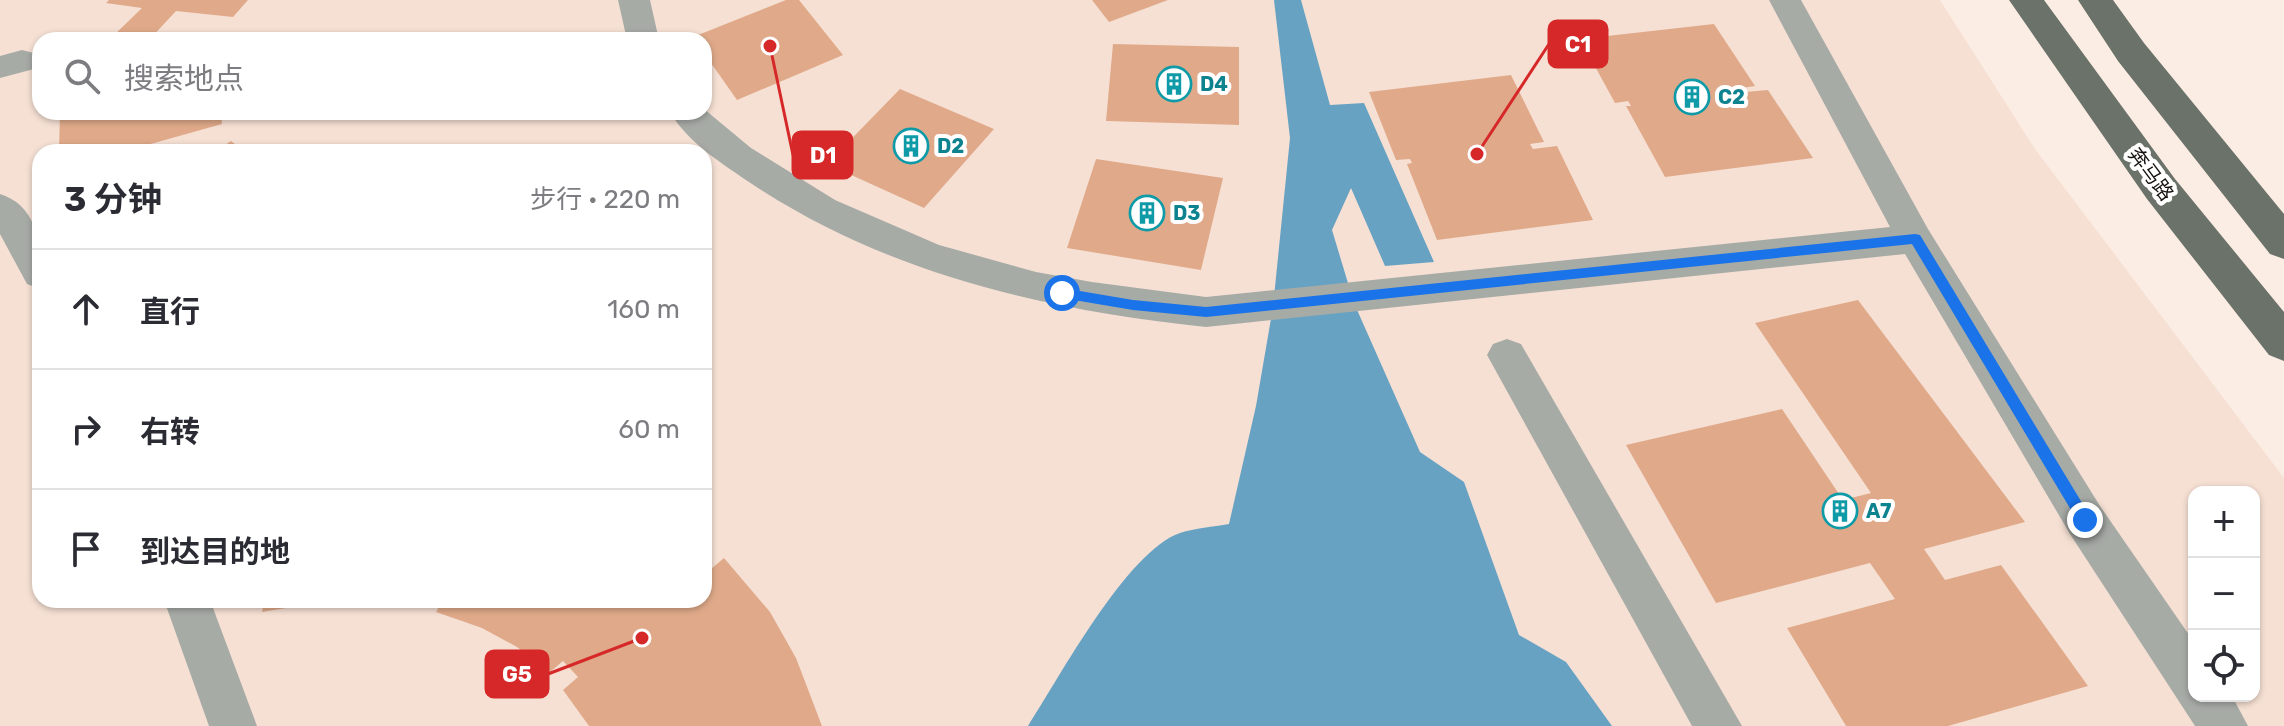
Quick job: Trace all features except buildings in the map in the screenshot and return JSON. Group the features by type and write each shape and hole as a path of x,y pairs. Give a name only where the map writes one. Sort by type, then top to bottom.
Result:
{"main road":[{"name":"奔马路","path":"2026,0 2161,189 2284,343"},
{"path":"2095,0 2131,52 2284,243"}],"lane":[{"path":"634,0 641,32"},
{"path":"1785,0 1915,239 2085,520 2188,673"},
{"path":"696,120 727,149 795,195 836,217 918,253 994,278 1133,305 1206,312 1915,239"},
{"path":"0,208 18,231 32,258"},
{"path":"1507,355 1718,726"},
{"path":"190,608 233,726"},
{"path":"2207,702 2224,726"}],"shaded area":[{"path":"0,0 1940,0 2035,149 2284,478 2284,726 0,726"}],"water":[{"path":"1274,0 1301,0 1330,105 1364,103 1434,262 1385,266 1351,188 1332,230 1354,303 1420,452 1464,482 1519,635 1566,662 1612,726 1028,726 1096,618 1138,564 1160,544 1180,533 1229,524 1256,406 1273,307 1290,138"}],"place":[{"name":"D1","path":"770,46"},
{"name":"D4","path":"1174,84"},
{"name":"C2","path":"1692,97"},
{"name":"D2","path":"911,146"},
{"name":"C1","path":"1477,154"},
{"name":"D3","path":"1147,213"},
{"name":"A7","path":"1840,511"},
{"name":"G5","path":"642,638"}],"route":[{"path":"1062,293 1133,305 1206,312 1915,239 2085,520"}]}
